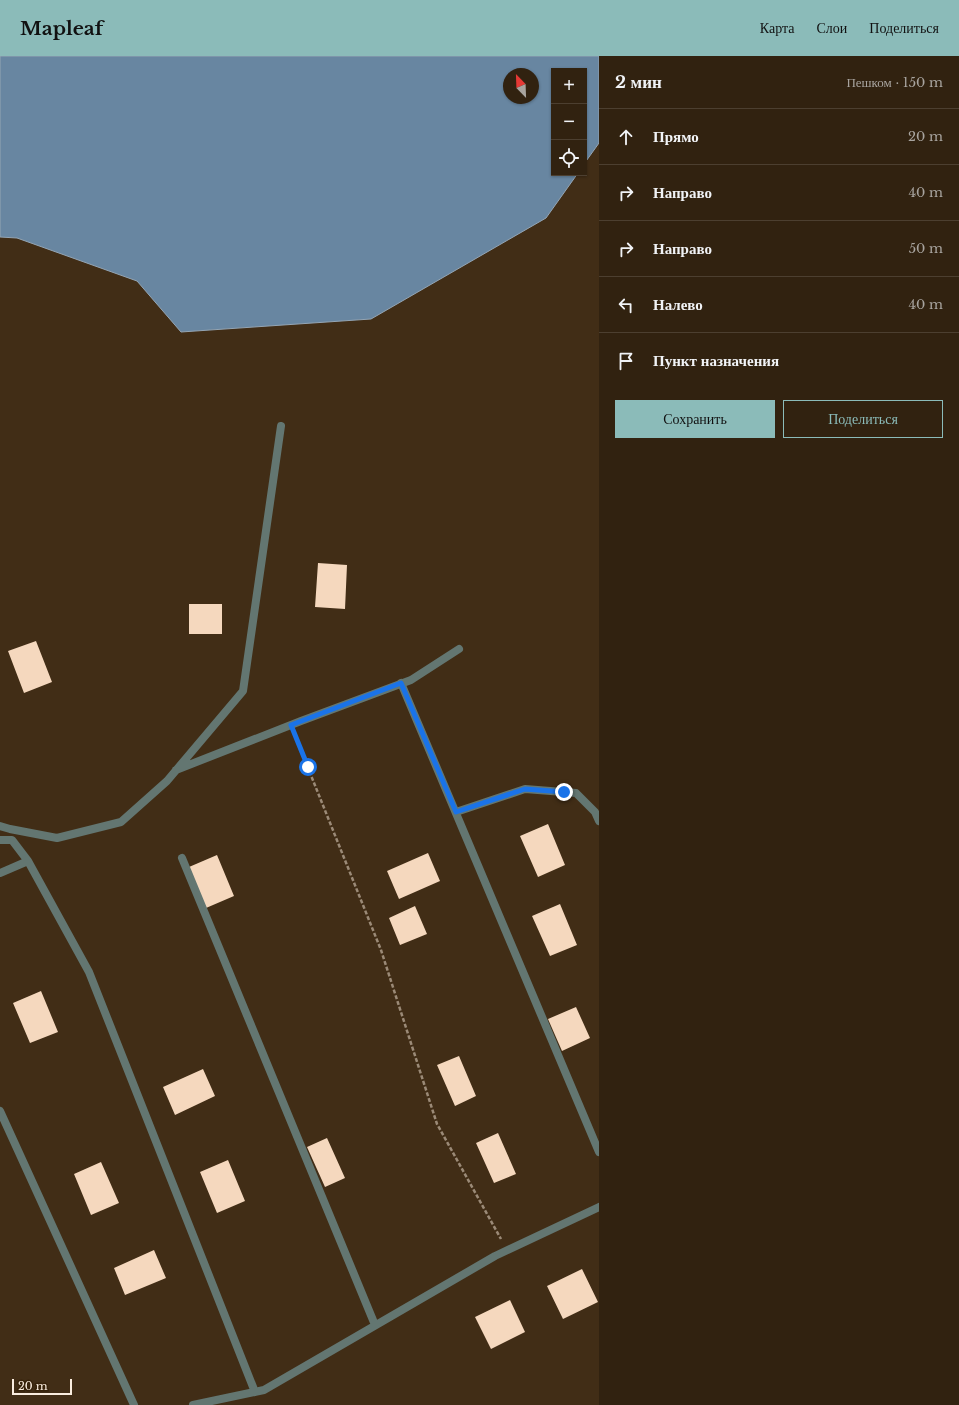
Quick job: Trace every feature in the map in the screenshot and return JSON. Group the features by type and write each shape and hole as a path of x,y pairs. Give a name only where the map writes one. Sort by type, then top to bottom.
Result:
{"lane":[{"path":"0,826 57,838 121,822 167,782 242,691 281,426"},
{"path":"176,771 291,725 412,680 459,648"},
{"path":"401,683 599,1152"},
{"path":"456,812 525,789 576,793 595,812 599,821"},
{"path":"10,829 12,840 28,861 89,972 255,1392"},
{"path":"0,840 12,840"},
{"path":"182,858 375,1325"},
{"path":"0,873 28,861"},
{"path":"0,1111 134,1405"},
{"path":"193,1405 264,1390 494,1256 599,1207"}],"path":[{"path":"291,725 381,950 437,1124 507,1250"}],"water":[{"path":"0,56 599,56 599,143 587,160 587,68 551,68 551,176 576,176 546,218 371,319 181,332 137,281 17,238 0,237"}],"building":[{"path":"318,563 347,565 345,609 315,607"},
{"path":"189,604 222,604 222,634 189,634"},
{"path":"36,641 52,682 24,693 8,651"},
{"path":"548,824 565,865 538,877 520,836"},
{"path":"428,853 440,881 399,899 387,871"},
{"path":"217,855 234,896 206,908 189,867"},
{"path":"560,904 577,945 550,956 532,916"},
{"path":"415,906 427,934 400,945 389,918"},
{"path":"41,991 58,1032 30,1043 13,1003"},
{"path":"576,1007 590,1038 562,1051 548,1019"},
{"path":"459,1056 476,1096 455,1106 437,1065"},
{"path":"203,1069 215,1096 175,1115 163,1087"},
{"path":"498,1133 516,1174 494,1183 476,1143"},
{"path":"327,1138 345,1178 325,1187 307,1147"},
{"path":"228,1160 245,1201 217,1213 200,1172"},
{"path":"101,1162 119,1203 91,1215 74,1174"},
{"path":"154,1250 166,1278 125,1295 114,1268"},
{"path":"582,1269 598,1302 563,1319 547,1286"},
{"path":"510,1300 525,1332 491,1349 475,1317"}],"route":[{"path":"308,767 291,725 401,683 456,812 525,789 564,792"}]}
